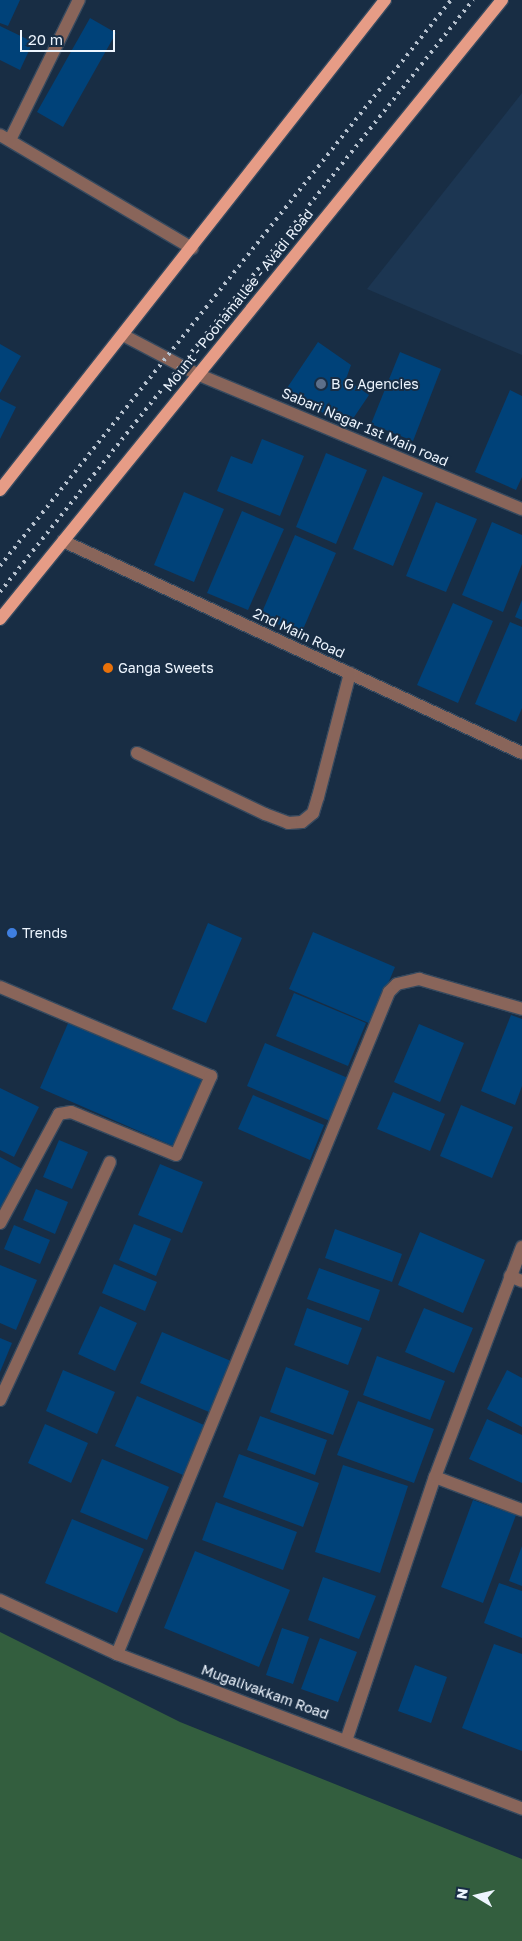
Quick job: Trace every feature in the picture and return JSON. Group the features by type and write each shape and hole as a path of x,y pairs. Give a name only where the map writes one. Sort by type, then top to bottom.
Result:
{"main road":[{"path":"0,490 385,0"},
{"name":"Mount - Poonamallee - Avadi Road","path":"0,619 502,0"}],"street":[{"path":"79,0 5,137 192,248"},
{"name":"Sabari Nagar 1st Main road","path":"123,335 197,374 522,509"},
{"name":"2nd Main Road","path":"62,541 522,753"},
{"path":"137,753 265,814 288,823 302,822 315,805 350,673"},
{"path":"117,1654 389,992 397,984 419,979 522,1010"},
{"path":"0,987 211,1076 176,1155 71,1112 59,1114 0,1223"},
{"path":"0,1400 110,1162"},
{"path":"347,1738 435,1477 516,1278 522,1247"},
{"path":"435,1477 522,1510"},
{"name":"Mugalivakkam Road","path":"0,1600 117,1654 347,1738 522,1808"}],"shaded area":[{"path":"522,93 522,355 367,289"}],"green space":[{"path":"0,1632 180,1722 522,1859 522,1941 0,1941"}],"building":[{"path":"0,0 20,0 8,26 0,23"},
{"path":"90,18 116,33 63,127 37,112"},
{"path":"0,26 33,42 20,70 0,60"},
{"name":"B G Agencies","path":"318,342 351,365 346,379 369,395 346,429 287,388"},
{"path":"0,344 21,356 0,393"},
{"path":"400,352 441,369 413,441 371,424"},
{"path":"510,390 522,396 522,477 516,490 475,472"},
{"path":"0,399 16,407 0,439"},
{"path":"262,439 304,456 280,516 217,491 231,456 252,464"},
{"path":"326,453 367,470 336,544 296,527"},
{"path":"383,476 423,493 393,566 353,549"},
{"path":"184,492 224,509 194,582 154,565"},
{"path":"436,502 477,519 446,592 406,576"},
{"path":"242,511 284,529 248,610 207,593"},
{"path":"492,522 522,535 522,564 503,612 462,595"},
{"path":"295,535 336,553 301,634 260,617"},
{"path":"522,600 522,620 515,617"},
{"path":"453,603 493,621 458,703 417,685"},
{"path":"510,622 522,627 522,708 516,722 475,704"},
{"path":"208,923 242,938 206,1023 172,1009"},
{"path":"313,932 395,967 371,1024 289,989"},
{"path":"294,993 366,1023 348,1066 276,1036"},
{"path":"511,1015 522,1019 522,1086 515,1105 481,1091"},
{"path":"69,1021 202,1079 173,1146 40,1088"},
{"path":"419,1024 464,1043 440,1102 394,1082"},
{"path":"265,1043 348,1078 330,1121 247,1086"},
{"path":"0,1088 39,1107 14,1157 0,1150"},
{"path":"393,1092 445,1114 430,1151 377,1129"},
{"path":"253,1095 324,1125 310,1160 238,1129"},
{"path":"461,1105 513,1127 492,1178 440,1156"},
{"path":"59,1140 88,1152 72,1189 43,1177"},
{"path":"0,1157 26,1171 0,1214"},
{"path":"160,1164 203,1182 182,1233 138,1215"},
{"path":"36,1189 68,1202 55,1234 23,1220"},
{"path":"134,1224 171,1239 156,1276 119,1260"},
{"path":"14,1225 50,1240 40,1264 4,1249"},
{"path":"335,1229 402,1254 392,1282 325,1258"},
{"path":"420,1232 485,1260 463,1313 398,1285"},
{"path":"114,1264 157,1282 145,1311 102,1293"},
{"path":"0,1265 37,1280 16,1330 0,1323"},
{"path":"319,1268 380,1290 369,1321 307,1299"},
{"path":"100,1306 137,1323 115,1371 78,1354"},
{"path":"307,1308 362,1328 348,1365 294,1345"},
{"path":"424,1308 473,1328 454,1373 405,1352"},
{"path":"162,1332 231,1361 209,1412 140,1383"},
{"path":"0,1338 12,1343 0,1372"},
{"path":"377,1356 445,1381 430,1420 363,1395"},
{"path":"286,1367 349,1391 333,1435 270,1412"},
{"path":"63,1370 115,1392 97,1434 46,1411"},
{"path":"507,1370 522,1378 522,1427 487,1409"},
{"path":"137,1396 204,1425 183,1475 115,1446"},
{"path":"358,1401 434,1429 414,1483 337,1455"},
{"path":"260,1416 327,1440 315,1475 247,1450"},
{"path":"487,1419 522,1435 522,1483 469,1459"},
{"path":"45,1424 88,1443 71,1483 28,1463"},
{"path":"239,1454 319,1483 303,1527 223,1497"},
{"path":"102,1459 169,1487 147,1540 80,1512"},
{"path":"343,1465 408,1486 380,1573 315,1552"},
{"path":"473,1500 516,1515 483,1603 441,1587"},
{"path":"216,1502 297,1532 283,1570 202,1540"},
{"path":"72,1519 144,1549 117,1613 45,1583"},
{"path":"522,1546 522,1586 509,1581"},
{"path":"195,1551 290,1590 259,1667 164,1628"},
{"path":"323,1577 376,1596 359,1639 308,1620"},
{"path":"499,1583 522,1591 522,1638 484,1623"},
{"path":"282,1628 309,1637 293,1684 266,1675"},
{"path":"320,1638 357,1652 338,1702 301,1689"},
{"path":"494,1644 522,1654 522,1751 462,1728"},
{"path":"415,1665 447,1677 431,1723 398,1711"}],"railway":[{"path":"0,566 451,0"},
{"path":"0,592 473,0"}],"place":[{"name":"B G Agencies","path":"321,384"},
{"name":"Ganga Sweets","path":"108,668"},
{"name":"Trends","path":"12,933"}]}
